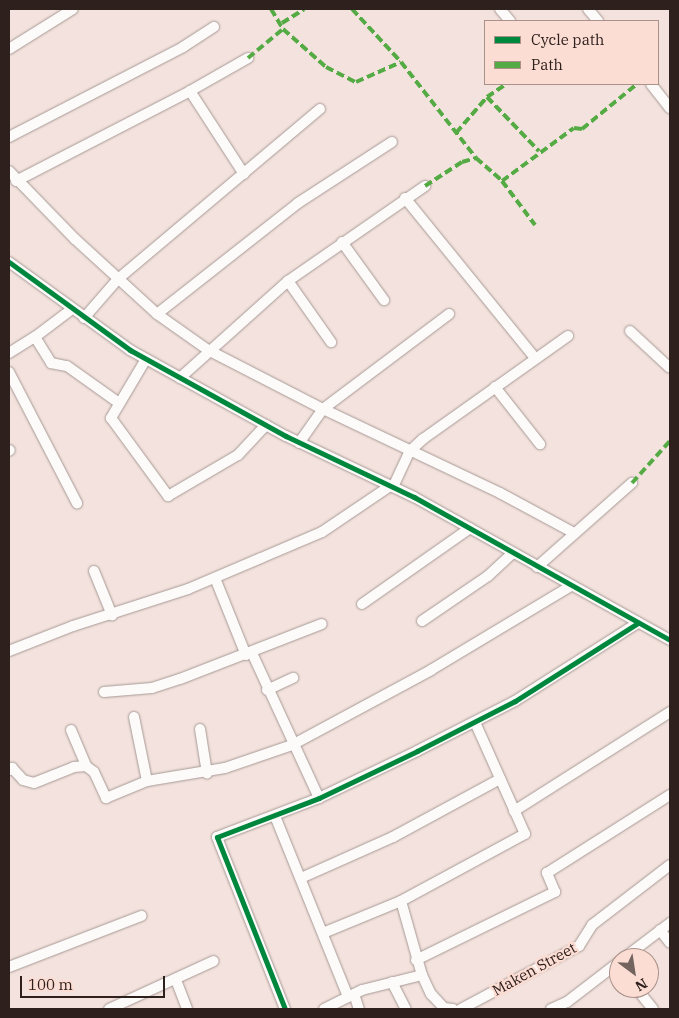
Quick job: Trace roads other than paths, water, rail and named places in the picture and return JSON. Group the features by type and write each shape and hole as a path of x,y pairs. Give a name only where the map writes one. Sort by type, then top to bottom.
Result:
{"street":[{"path":"9,50 73,9"},
{"path":"500,9 509,20"},
{"path":"588,9 597,20"},
{"path":"9,137 174,52 214,27"},
{"path":"16,181 190,92 248,58"},
{"path":"652,85 670,108"},
{"path":"190,92 244,174"},
{"path":"84,318 118,279 320,109"},
{"path":"157,314 298,203 392,142"},
{"path":"9,171 16,181 118,279 157,314 208,350 323,409 500,493 574,533"},
{"path":"180,378 208,350 288,281 405,198 425,186"},
{"path":"405,198 535,358"},
{"path":"342,242 384,300"},
{"path":"9,262 84,318 146,359 299,443 392,486 670,640"},
{"path":"288,281 332,342"},
{"path":"9,353 35,337 72,309"},
{"path":"299,443 323,409 449,314"},
{"path":"630,331 670,368"},
{"path":"9,651 215,578 322,532 392,486 410,451 495,387 568,336"},
{"path":"35,337 51,363 67,366 120,403"},
{"path":"146,359 111,418 168,496 238,455 266,425"},
{"path":"9,372 77,503"},
{"path":"495,387 540,444"},
{"path":"537,567 632,483"},
{"path":"362,604 470,528"},
{"path":"422,621 488,576 513,553"},
{"path":"94,571 112,615"},
{"path":"215,578 292,745 319,798"},
{"path":"71,730 86,766 94,772 106,798 147,781 207,773 292,745 431,670 571,586"},
{"path":"285,1009 217,837 319,798 475,722 515,701 638,623"},
{"path":"104,692 152,688 249,654 322,624"},
{"path":"267,690 293,678"},
{"path":"514,811 670,712"},
{"path":"134,717 147,781"},
{"path":"324,933 401,901 524,834 475,722"},
{"path":"200,729 207,773"},
{"path":"9,770 12,768 23,780 34,783 74,767 86,766"},
{"path":"301,878 394,837 500,779"},
{"path":"416,960 555,892 547,873 670,795"},
{"path":"275,816 324,933 359,1009"},
{"name":"Maken Street","path":"461,1009 579,946 592,925 670,865"},
{"path":"401,901 416,960 422,975 431,994 447,1009"},
{"path":"9,967 141,916"},
{"path":"637,948 670,922"},
{"path":"660,930 670,943"},
{"path":"110,1009 214,961"},
{"path":"551,1009 567,1002 609,970"},
{"path":"324,1009 351,995 422,975"},
{"path":"176,980 187,1009"},
{"path":"392,982 406,1009"},
{"path":"644,998 653,1009"}]}
